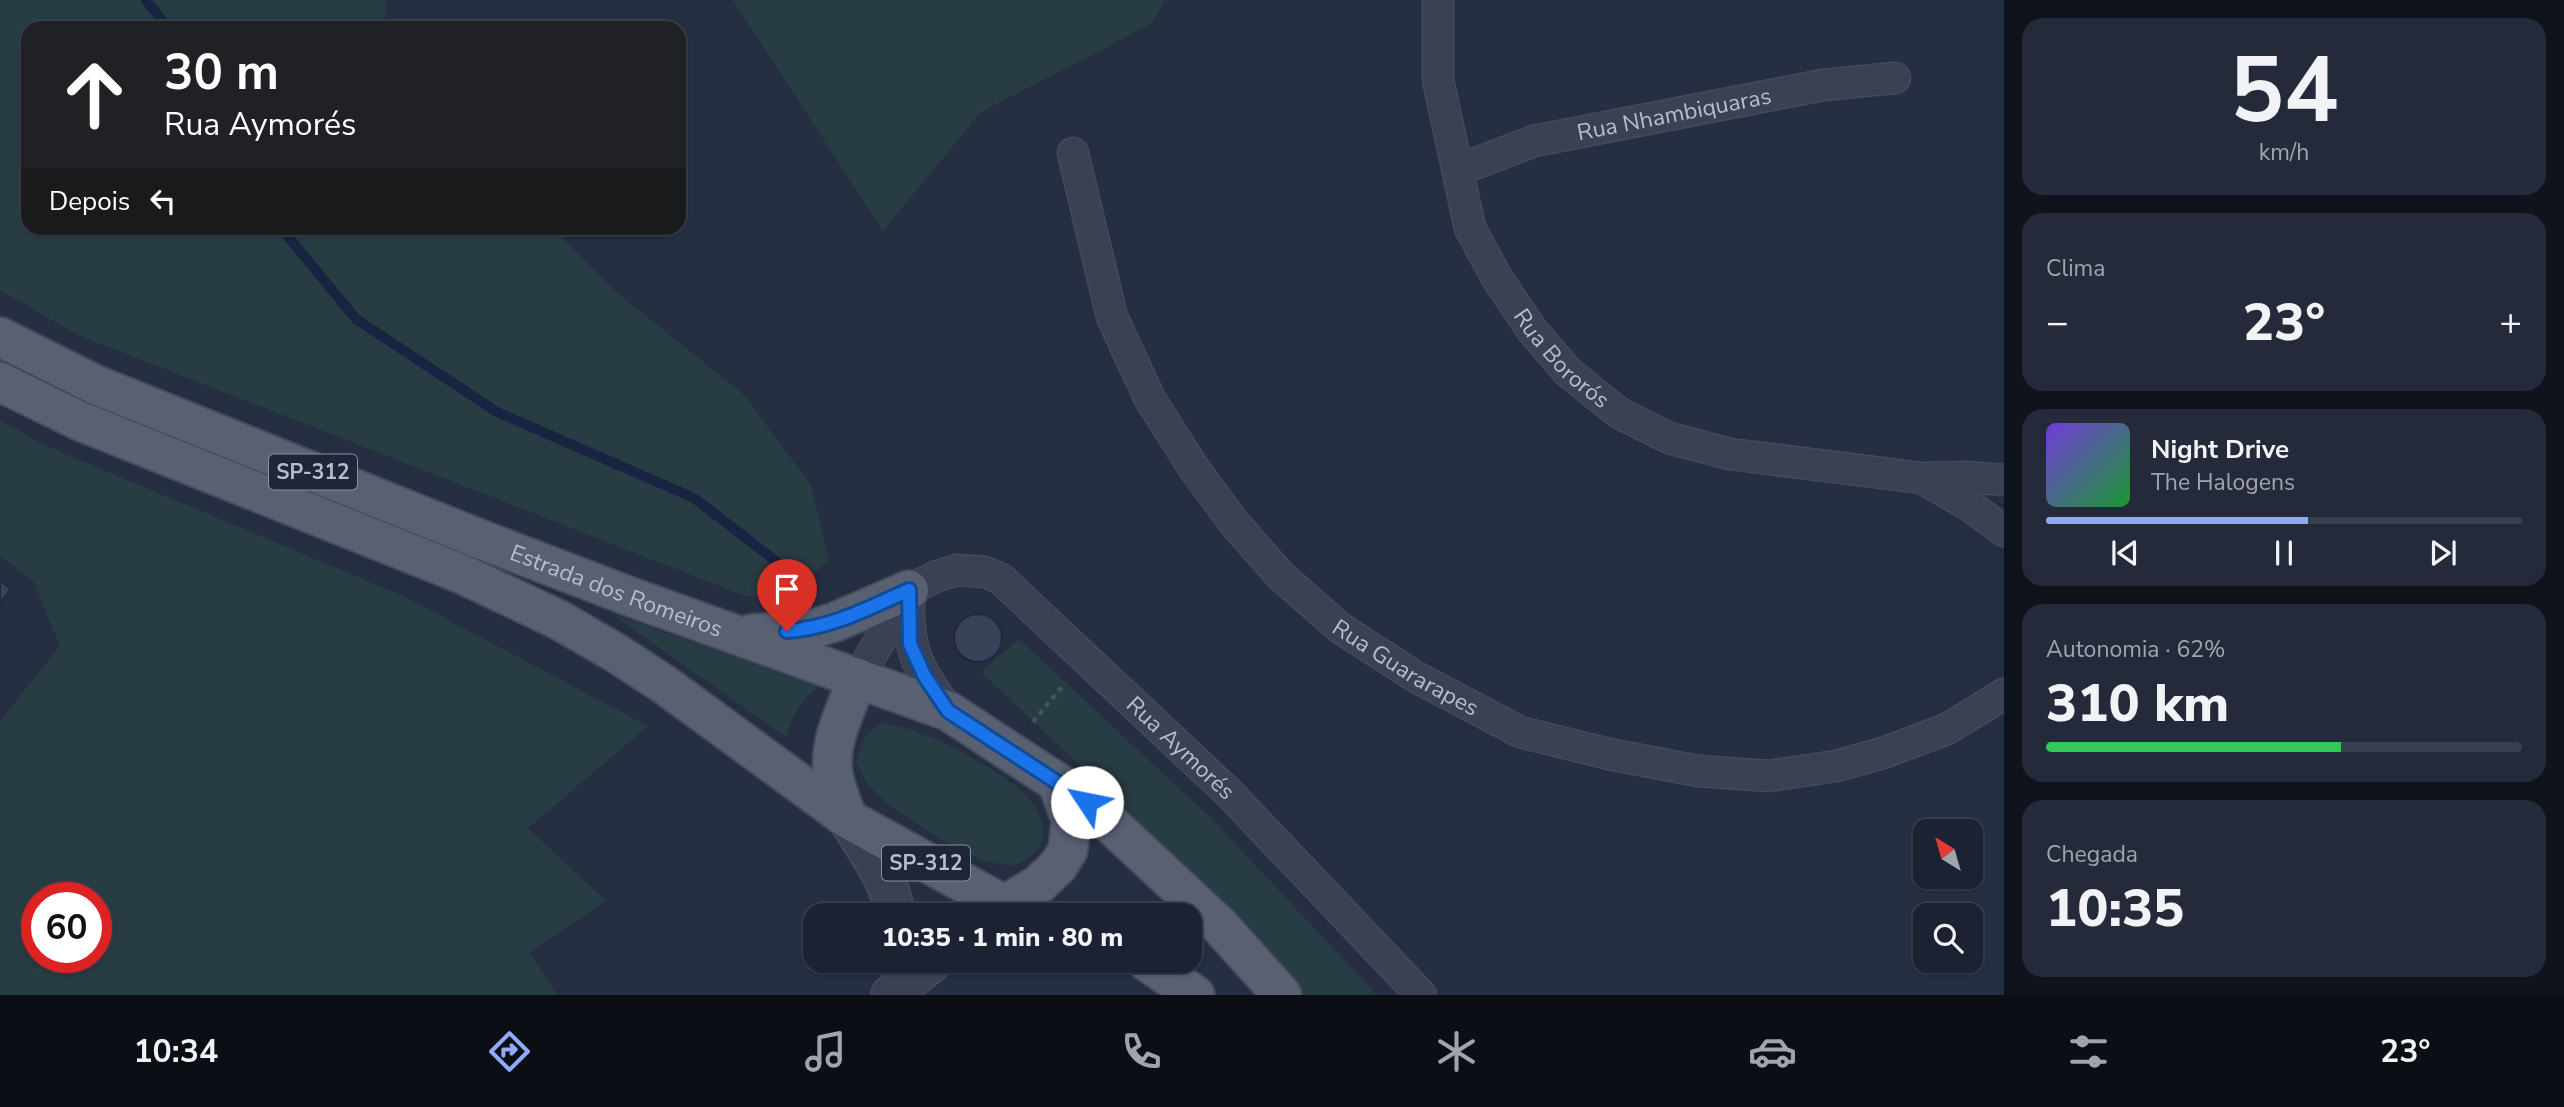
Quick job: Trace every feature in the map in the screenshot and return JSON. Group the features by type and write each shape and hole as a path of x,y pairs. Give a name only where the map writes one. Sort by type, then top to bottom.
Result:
{"main road":[{"name":"Estrada dos Romeiros","path":"0,337 96,385 477,538 948,711 1087,802 1220,926 1282,995"},
{"name":"Estrada dos Romeiros","path":"0,382 80,421 462,574 559,620 664,685 848,820 993,903"},
{"path":"738,635 811,629 835,622 909,590"},
{"path":"848,820 833,776 834,750 858,678"},
{"path":"1019,903 1058,866 1068,850 1071,820 1057,782"},
{"path":"1163,973 1195,995"}],"street":[{"name":"Rua Bororós","path":"1438,0 1438,80 1470,229 1497,278 1532,330 1568,372 1619,413 1669,438 1730,454 1922,478"},
{"name":"Rua Nhambiquaras","path":"1458,170 1534,141 1823,85 1895,78"},
{"name":"Rua Guararapes","path":"1073,153 1112,317 1150,399 1194,467 1236,524 1280,575 1340,628 1416,677 1520,732 1609,754 1698,771 1769,776 1836,766 1882,753 1947,729 2004,694"},
{"path":"1922,478 2004,480"},
{"path":"1922,478 2002,525"},
{"name":"Rua Aymorés","path":"909,590 937,576 957,570 985,572 1001,579 1229,793 1421,995"},
{"path":"858,678 909,590"},
{"path":"909,590 910,644 925,677 948,711"},
{"path":"848,820 878,869 894,903"},
{"path":"876,995 884,973"},
{"path":"891,995 918,973"}],"path":[{"path":"1010,750 1086,658"}],"shaded area":[{"path":"0,0 386,0 385,21 21,21 21,235 559,235 615,291 743,394 811,485 829,560 785,598 745,596 78,335 0,290"},
{"path":"733,0 1165,0 1151,24 981,112 883,231"},
{"path":"0,420 44,445 403,596 648,726 528,828 606,901 529,952 557,995 0,995 0,721 60,646 33,581 0,556"},
{"path":"610,613 818,687 798,709 786,737"},
{"path":"1019,639 1213,820 1377,995 1305,995 1130,813 981,672"},
{"path":"880,723 912,730 946,744 1012,783 1028,798 1039,814 1043,831 1038,848 1029,857 1012,866 984,861 937,837 890,806 868,785 856,762 864,737"}],"building":[{"path":"0,581 11,589 0,603"},
{"path":"978,614 995,621 1002,638 995,655 978,662 961,655 954,638 961,621"}],"waterway":[{"path":"146,0 162,21"},
{"path":"287,235 356,319 497,412 694,498 781,565"}],"route":[{"path":"787,631 811,629 835,622 909,590 910,644 925,677 948,711 1087,802"}]}
